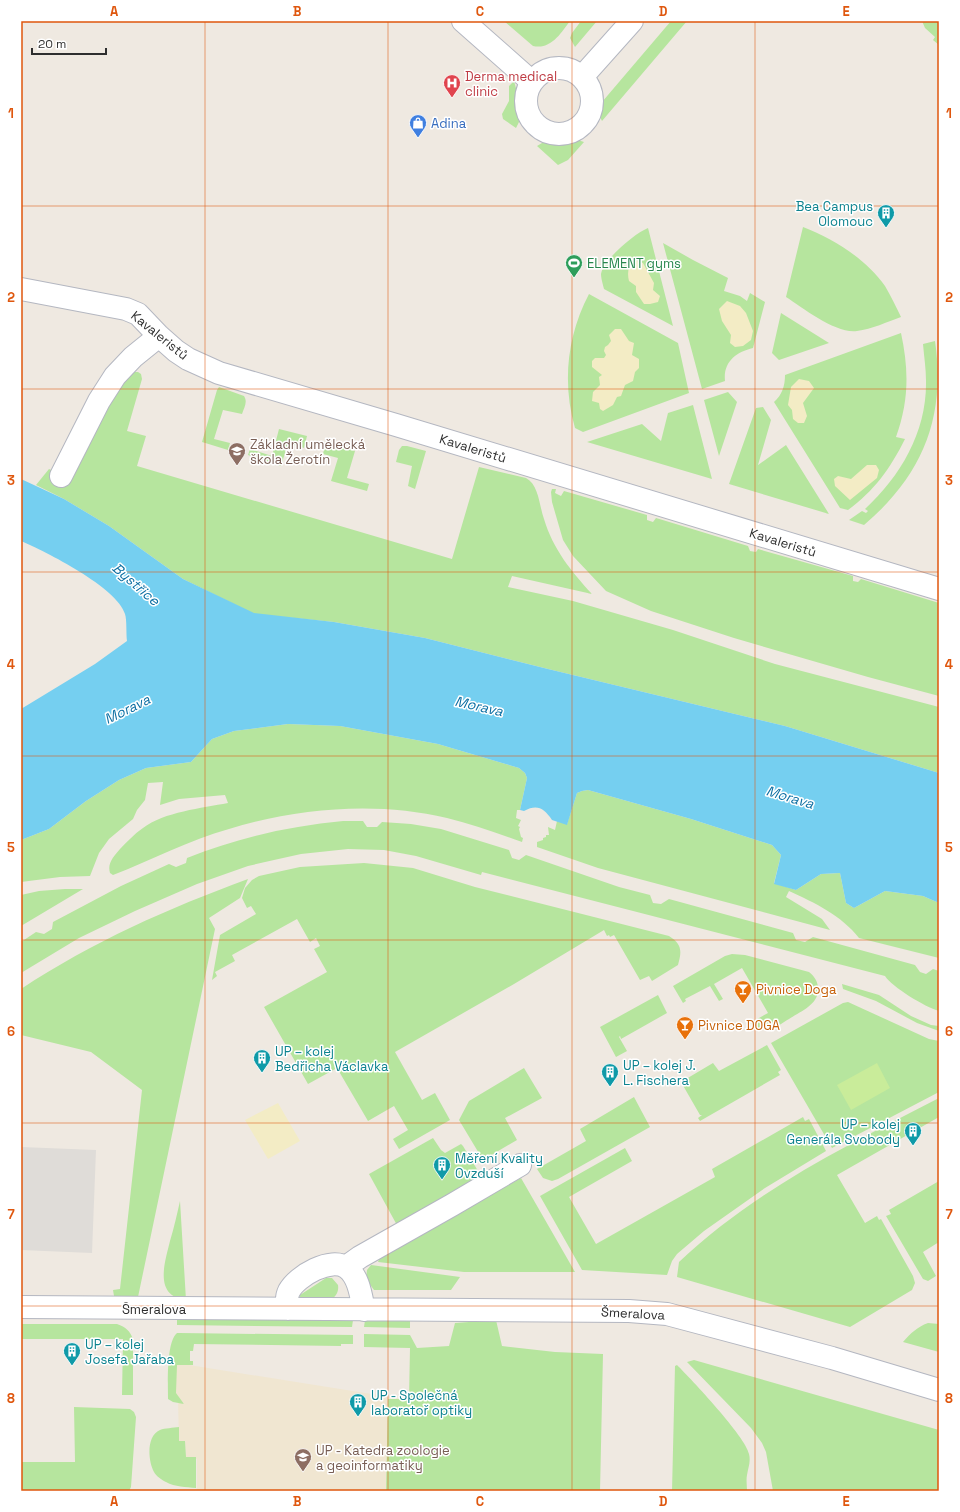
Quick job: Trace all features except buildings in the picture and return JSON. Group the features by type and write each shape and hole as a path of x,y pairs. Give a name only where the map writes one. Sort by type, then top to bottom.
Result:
{"street":[{"path":"463,21 532,82"},
{"path":"582,77 632,21"},
{"path":"559,68 569,70 582,77 591,92 592,103 590,114 584,124 564,134 552,133 542,129 533,122 528,112 526,102 527,91 532,82 539,75 548,70 559,68"},
{"name":"Kavaleristů","path":"21,289 126,309 138,314 159,336 188,360 219,373 441,438 939,589"},
{"path":"61,476 99,401 115,376 133,357 159,336"},
{"path":"346,1267 360,1257 520,1165"},
{"path":"288,1309 287,1298 290,1290 306,1275 323,1266 339,1264 346,1267 350,1271 358,1285 364,1310"},
{"name":"Šmeralova","path":"21,1307 629,1311 667,1314 832,1358 939,1390"}],"shaded area":[{"path":"21,1147 96,1150 92,1253 21,1250"},
{"path":"172,1364 183,1364 409,1400 407,1491 197,1491 197,1459 186,1457 185,1441 179,1441 178,1400 172,1392"}],"green space":[{"path":"504,21 570,21 555,40 539,47 533,46"},
{"path":"581,21 597,21 575,47 570,38"},
{"path":"671,21 687,21 602,121 599,107 602,102"},
{"path":"922,21 939,21 939,45 933,40 935,37 925,28"},
{"path":"514,81 517,92 519,122 516,128 503,119 502,114 509,101 509,86"},
{"path":"575,139 584,142 568,160 558,165 537,146 542,143"},
{"path":"803,227 838,244 869,267 885,286 901,317 868,329 849,331 820,319 786,297"},
{"path":"648,228 673,326 604,289 603,286 601,274 607,262 635,235"},
{"path":"663,243 728,278 724,291 740,296 747,301 750,293 765,302 753,348 736,355 728,363 725,381 702,389"},
{"path":"589,294 678,343 689,393 583,432 575,428 569,394 569,360 571,343 576,326"},
{"path":"781,313 829,343 779,360 772,353"},
{"path":"901,333 904,347 906,385 903,411 896,437 905,439 887,470 874,487 848,510 840,508 774,402 782,390 785,375"},
{"path":"935,341 938,369 937,395 933,419 926,443 902,486 884,506 864,525 849,520 862,511 866,513 868,511 865,509 890,482 917,435 925,400 926,376 923,344"},
{"path":"133,372 138,372 141,374 142,379 127,431 146,436 137,466 452,559 479,467 526,478 534,485 542,514 552,540 570,568 592,594 512,576 508,587 573,601 673,630 775,664 939,707 939,773 785,726 425,638 334,622 254,614 183,579 109,526 64,499 36,485 49,469 68,478 118,382"},
{"path":"219,387 244,396 246,400 242,414 223,410 214,439 230,443 228,450 202,442"},
{"path":"728,392 737,402 719,456 704,400"},
{"path":"693,405 712,479 587,442 642,424 661,441 668,413"},
{"path":"763,407 771,420 758,465 786,445 829,514 729,484 756,408"},
{"path":"279,429 307,436 304,448 288,443 281,466 248,455 250,449 272,456"},
{"path":"326,441 355,451 347,478 369,484 367,491 331,481 338,458 323,454"},
{"path":"402,446 426,451 415,489 408,486 412,466 396,462 399,450"},
{"path":"552,489 556,489 555,493 561,496 564,491 647,515 647,520 653,522 656,518 748,546 750,551 756,552 758,549 853,576 853,581 858,582 861,579 939,603 939,696 734,638 651,611 606,591 573,556 563,540 552,502"},
{"path":"288,724 340,726 438,744 519,768 525,773 527,778 520,810 517,810 516,818 521,820 518,826 520,827 521,837 523,838 522,842 466,823 420,813 365,808 337,809 282,816 229,829 185,844 113,875 110,873 109,866 113,857 140,830 161,818 172,814 228,803 225,795 179,799 160,805 163,782 148,783 145,800 137,810 133,819 109,839 99,853 90,876 60,877 21,882 21,840 49,829 86,801 119,780 146,768 191,762 212,739 234,731"},
{"path":"588,790 691,819 772,845 781,855 774,883 796,890 821,874 840,873 846,903 854,908 885,891 923,896 939,903 939,958 859,938 836,916 818,905 789,891 786,897 822,919 830,930 598,868 537,847 537,842 543,840 546,835 549,835 548,827 555,830 557,821 567,824 577,793"},
{"path":"343,821 363,821 367,827 377,827 382,822 411,824 441,829 509,850 512,858 519,860 526,855 619,887 650,895 653,903 661,904 669,899 793,933 796,940 805,942 813,937 915,965 920,972 926,974 933,969 939,971 939,1011 909,996 894,986 885,976 482,872 481,875 416,856 384,850 348,849 301,854 248,866 197,884 135,911 79,938 21,973 21,942 36,932 44,934 52,929 53,922 121,886 169,864 176,867 186,863 187,858 225,844 303,826"},
{"path":"364,863 413,868 475,887 669,936 679,945 680,948 678,965 652,981 649,976 640,980 614,935 610,937 609,935 607,936 604,930 514,984 395,1052 422,1100 435,1093 450,1120 399,1149 393,1139 408,1130 394,1106 368,1121 337,1068 308,1084 264,1007 327,972 314,949 320,946 316,938 310,942 297,919 232,955 235,961 215,972 217,976 212,980 220,935 256,914 251,906 247,908 242,898 245,888 252,880 259,876 300,867"},
{"path":"248,879 240,898 209,918 215,929 138,1297 114,1296 113,1290 120,1289 142,1090 91,1052 21,1035 21,989 103,941 160,914"},
{"path":"83,889 21,926 21,895 39,891"},
{"path":"732,954 745,955 809,972 815,978 818,985 818,993 816,998 804,1010 778,1026 770,1029 758,1028 750,1023 768,1013 742,968 714,984 723,999 719,1001 710,986 685,999 686,1001 683,1003 673,986 725,956"},
{"path":"842,984 879,995 911,1016 931,1025 939,1026 939,1031 917,1023 876,1001 843,989"},
{"path":"658,995 667,1013 621,1039 620,1036 619,1037 627,1051 616,1057 600,1027"},
{"path":"848,1002 929,1039 939,1041 939,1092 832,1148 771,1043 843,1003"},
{"path":"767,1045 781,1070 778,1072 780,1075 700,1121 698,1118 702,1115 700,1115 681,1082 713,1063 719,1071"},
{"path":"877,1063 890,1088 851,1110 837,1085"},
{"path":"524,1068 542,1098 505,1118 517,1140 483,1160 459,1120 469,1101"},
{"path":"634,1097 650,1127 558,1179 552,1181 543,1178 537,1169 586,1141 580,1129"},
{"path":"939,1098 939,1117 837,1175 865,1223 877,1216 879,1220 881,1219 913,1276 915,1283 912,1290 850,1327 677,1277 679,1262 708,1236 770,1191 836,1152"},
{"path":"803,1117 805,1121 809,1119 826,1151 765,1188 704,1231 677,1254 672,1261 667,1275 582,1270 540,1196 625,1148 632,1161 569,1197 596,1244 715,1177 712,1169"},
{"path":"433,1138 441,1150 445,1153 461,1144 481,1176 398,1227 369,1174"},
{"path":"521,1178 575,1272 464,1272 378,1262 380,1257"},
{"path":"939,1181 939,1242 923,1252 936,1276 928,1281 923,1279 886,1216 891,1214 889,1210"},
{"path":"180,1201 186,1300 176,1297 169,1292 165,1285 164,1277 164,1268"},
{"path":"371,1265 460,1277 451,1290 374,1290 366,1279 367,1270"},
{"path":"326,1278 332,1278 338,1285 337,1294 331,1300 299,1300 300,1295"},
{"path":"177,1317 353,1320 352,1327 177,1325"},
{"path":"365,1320 410,1321 410,1328 364,1327"},
{"path":"496,1320 502,1346 555,1352 603,1354 600,1491 386,1491 388,1399 409,1399 410,1348 364,1347 364,1334 410,1335 417,1348 449,1346 455,1323"},
{"path":"928,1323 939,1324 939,1352 903,1342 914,1331"},
{"path":"21,1324 117,1324 123,1326 133,1339 133,1395 122,1395 123,1339 21,1339"},
{"path":"177,1333 353,1335 353,1344 341,1344 341,1346 194,1344 193,1351 190,1351 190,1361 193,1361 193,1365 177,1365 176,1393 184,1404 173,1402 168,1399 169,1354 173,1338"},
{"path":"694,1360 939,1430 939,1491 773,1491 766,1452 762,1443 751,1428 687,1362"},
{"path":"677,1365 729,1422 746,1446 750,1460 747,1477 747,1491 672,1491 675,1366"},
{"path":"74,1407 130,1409 134,1412 136,1417 131,1487 129,1491 21,1491 21,1462 75,1462"},
{"path":"179,1427 179,1441 185,1441 186,1457 196,1457 196,1488 169,1484 155,1473 150,1462 150,1443 155,1433 167,1428"}],"sand":[{"path":"634,260 643,263 654,283 653,290 660,296 658,302 644,304 636,292 636,286 629,281 628,270"},
{"path":"727,301 740,306 746,313 753,331 751,340 743,346 735,347 730,343 731,335 722,321 719,309"},
{"path":"615,329 621,329 629,341 634,343 632,355 639,359 639,368 635,372 633,381 625,385 621,396 617,397 613,405 603,411 600,409 599,403 592,401 593,392 600,385 599,377 602,375 592,367 592,361 595,358 604,358 606,355 604,351 605,347 611,341 609,335"},
{"path":"799,379 809,381 814,388 803,403 807,416 804,423 798,423 793,419 792,410 788,405 791,387"},
{"path":"867,465 876,465 879,470 877,478 850,500 835,486 834,479 838,476 851,479"},
{"path":"278,1103 300,1141 268,1159 245,1120"}],"water":[{"path":"21,479 64,499 109,526 183,579 254,613 334,622 425,638 785,726 939,773 939,903 923,896 885,891 854,908 846,903 840,873 821,874 796,890 774,884 781,855 772,845 691,819 588,790 577,793 567,825 552,820 540,808 533,808 524,811 520,810 527,778 525,773 519,768 438,744 340,726 288,724 234,731 212,739 191,762 146,768 119,780 86,801 49,829 21,840 21,709 95,664 127,641 125,614 120,604 109,593 95,582 63,562 21,541"}],"place":[{"name":"Derma medical clinic","path":"452,98"},
{"name":"Adina","path":"418,138"},
{"name":"Bea Campus Olomouc","path":"886,228"},
{"name":"ELEMENT gyms","path":"574,278"},
{"name":"Základní umělecká škola Žerotín","path":"237,466"},
{"name":"Pivnice Doga","path":"743,1004"},
{"name":"Pivnice DOGA","path":"685,1040"},
{"name":"UP – kolej Bedřicha Václavka","path":"262,1073"},
{"name":"UP – kolej J. L. Fischera","path":"610,1087"},
{"name":"UP – kolej Generála Svobody","path":"913,1146"},
{"name":"Měření Kvality Ovzduší","path":"442,1180"},
{"name":"UP – kolej Josefa Jařaba","path":"72,1366"},
{"name":"UP - Společná laboratoř optiky","path":"358,1417"},
{"name":"UP - Katedra zoologie a geoinformatiky","path":"303,1472"}],"water label":[{"name":"Bystřice","path":"136,584"},
{"name":"Morava","path":"479,706"},
{"name":"Morava","path":"127,709"},
{"name":"Morava","path":"790,797"}]}
